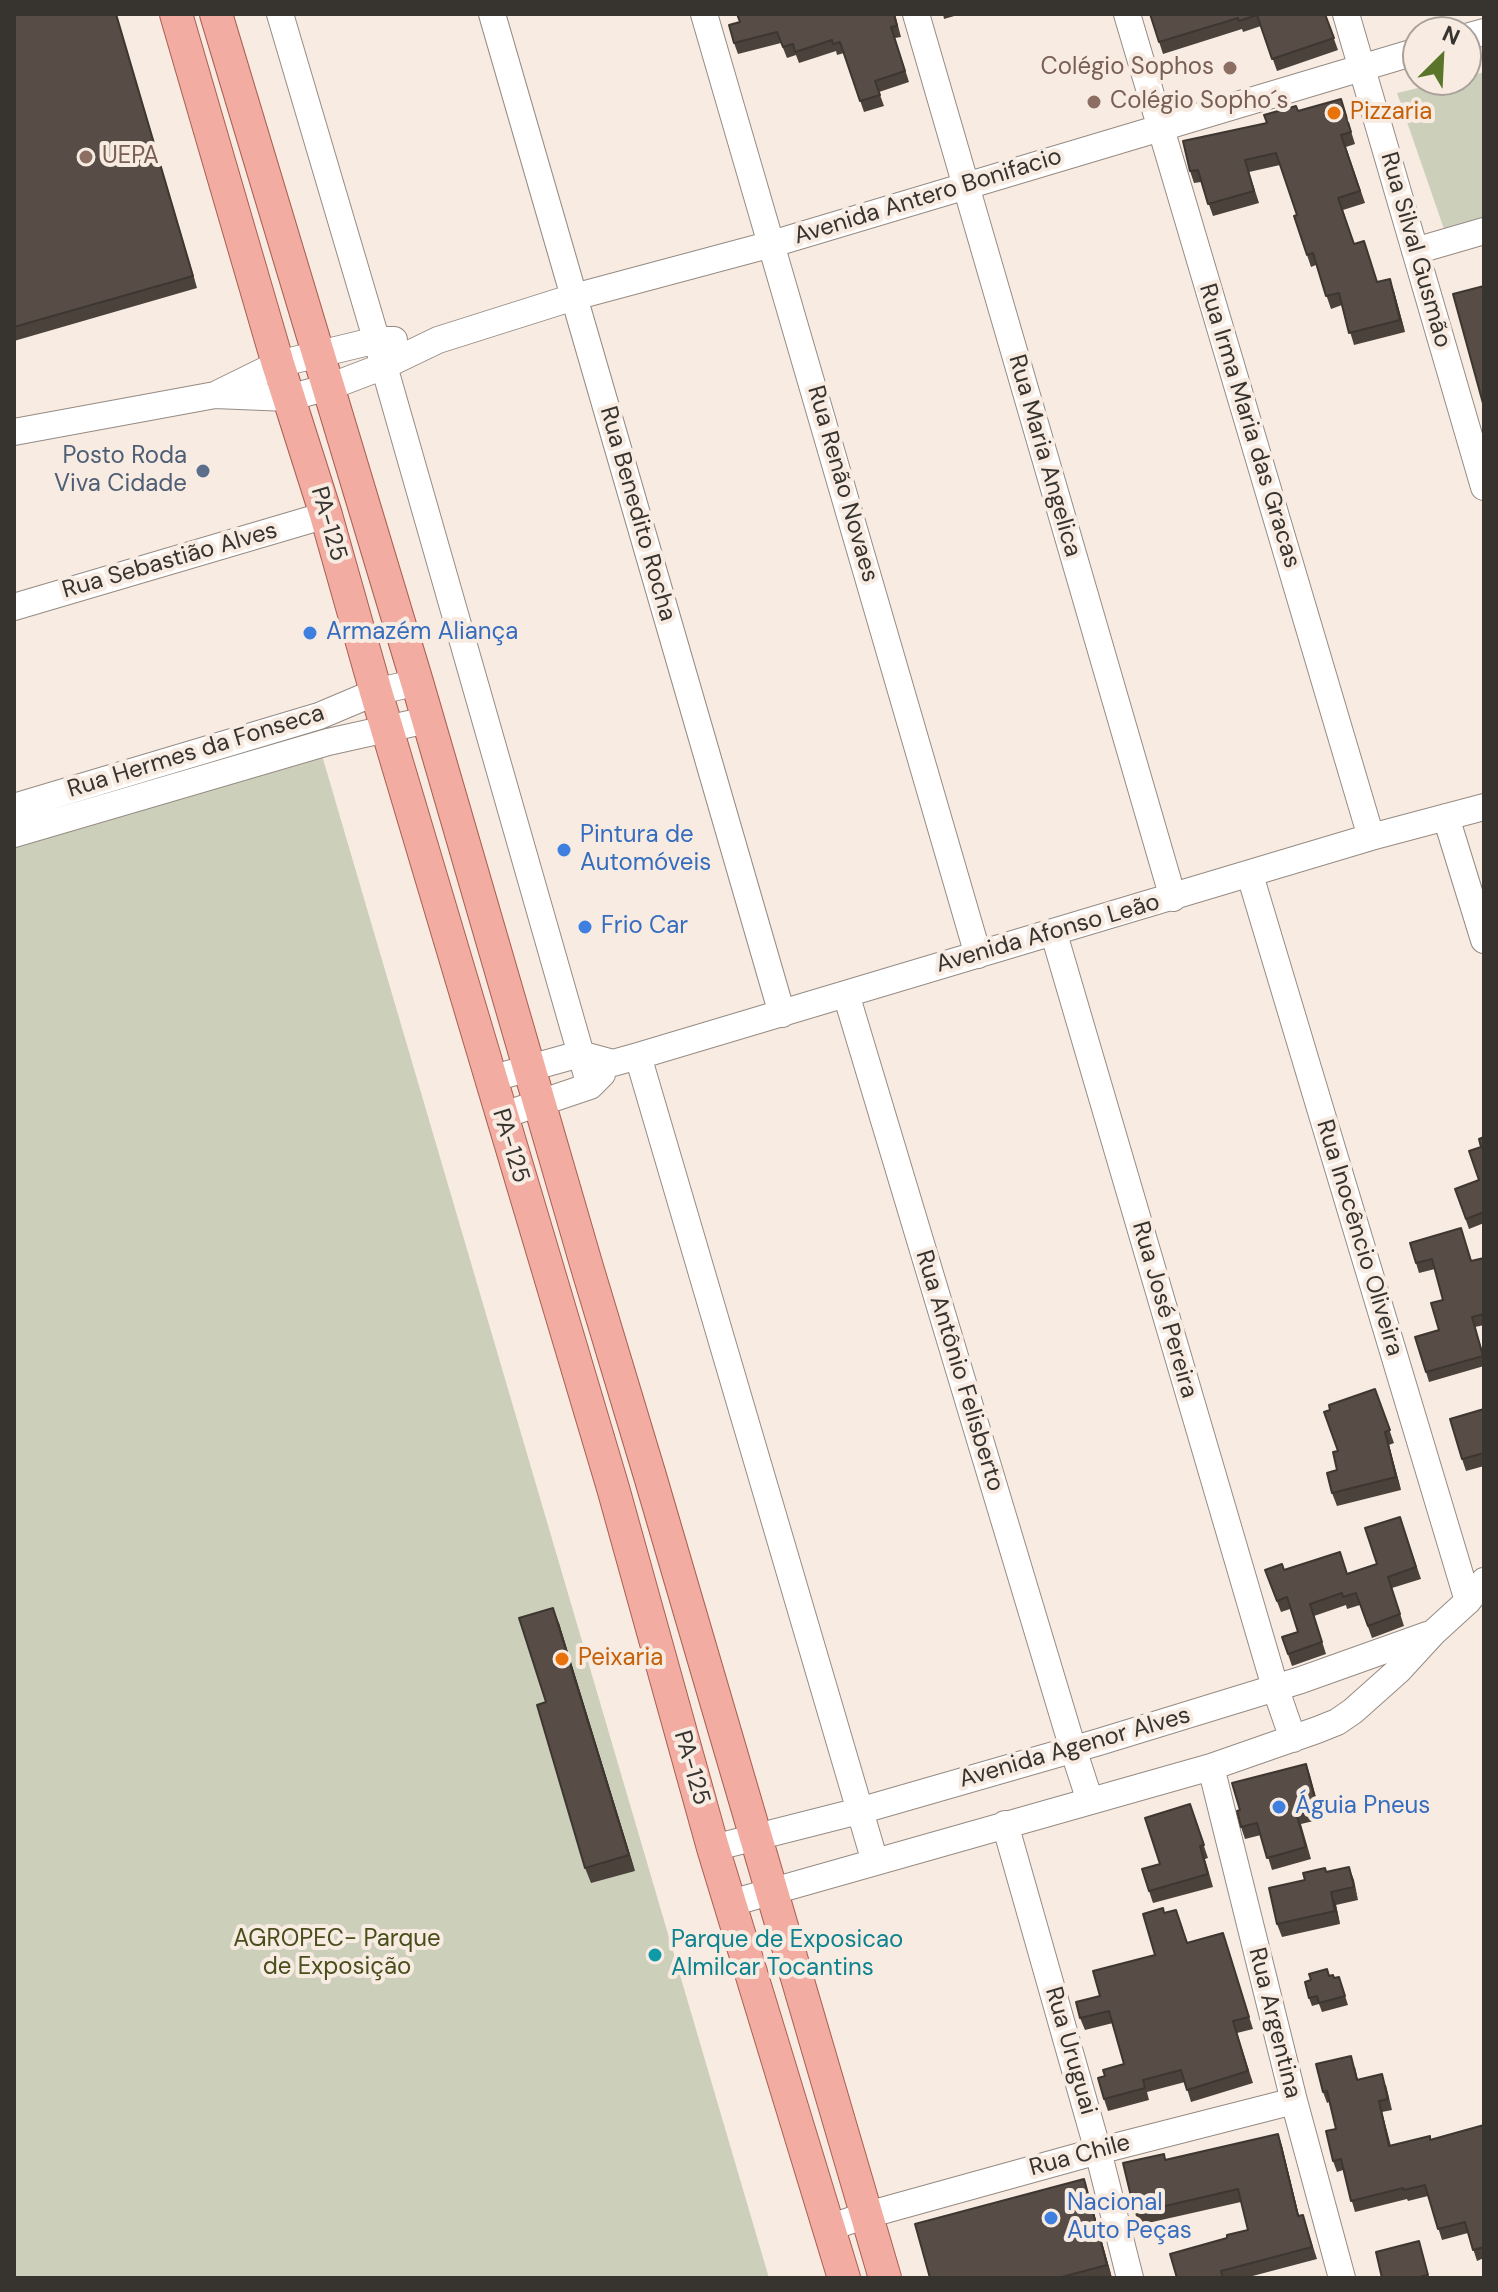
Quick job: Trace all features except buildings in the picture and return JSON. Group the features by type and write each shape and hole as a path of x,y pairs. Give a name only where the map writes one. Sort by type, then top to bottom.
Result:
{"main road":[{"name":"PA-125","path":"176,14 613,1488 713,1848 844,2278"},
{"name":"PA-125","path":"216,14 417,682 885,2278"},
{"path":"549,1277 587,1267"},
{"path":"613,1488 650,1476"}],"street":[{"path":"280,14 377,340 590,1086"},
{"name":"Rua Benedito Rocha","path":"492,14 782,1014"},
{"name":"Rua Renão Novaes","path":"704,14 978,955"},
{"name":"Rua Maria Angelica","path":"916,14 1173,898"},
{"name":"Rua Irma Maria das Gracas","path":"1127,14 1371,837"},
{"name":"Rua Silval Gusmão","path":"1346,14 1484,487"},
{"name":"Avenida Antero Bonifacio","path":"215,395 288,398 329,387 384,366 438,340 574,297 772,244 1402,56"},
{"path":"1415,251 1484,231"},
{"name":"Avenida Antero Bonifacio","path":"215,395 278,364 318,354 377,340 438,340"},
{"path":"14,432 215,395"},
{"name":"Rua Sebastião Alves","path":"14,607 326,515"},
{"name":"Rua Hermes da Fonseca","path":"14,807 319,716 376,692 417,682"},
{"path":"14,834 328,742 427,720"},
{"name":"Avenida Afonso Leão","path":"501,1116 590,1086 626,1059 1054,934 1371,837 1484,807"},
{"path":"1446,817 1484,940"},
{"name":"Rua Inocêncio Oliveira","path":"1250,875 1476,1591"},
{"name":"Rua José Pereira","path":"1054,934 1275,1687 1293,1739"},
{"name":"Rua Antônio Felisberto","path":"846,994 1090,1801"},
{"path":"490,1079 580,1054 626,1059 875,1862"},
{"path":"731,1903 1211,1767 1337,1722 1399,1670 1476,1591"},
{"name":"Avenida Agenor Alves","path":"713,1848 859,1811 1073,1749 1275,1687 1433,1633"},
{"name":"Rua Argentina","path":"1211,1767 1294,2101 1342,2278"},
{"name":"Rua Uruguai","path":"1005,1824 1098,2151 1130,2278"},
{"name":"Rua Chile","path":"828,2228 1098,2151 1294,2101"}],"green space":[{"path":"1482,73 1484,218 1444,229 1397,93 1402,92 1402,96 1482,96"},
{"name":"AGROPEC- Parque de Exposição","path":"321,752 769,2278 14,2278 14,844"}],"place":[{"name":"Colégio Sophos","path":"1230,68"},
{"name":"Colégio Sopho´s","path":"1094,102"},
{"name":"Pizzaria","path":"1334,113"},
{"name":"UEPA","path":"86,157"},
{"name":"Posto Roda Viva Cidade","path":"203,471"},
{"name":"Armazém Aliança","path":"310,633"},
{"name":"Pintura de Automóveis","path":"564,850"},
{"name":"Frio Car","path":"585,927"},
{"name":"Peixaria","path":"562,1659"},
{"name":"Águia Pneus","path":"1279,1807"},
{"name":"Parque de Exposicao Almilcar Tocantins","path":"655,1955"},
{"name":"Nacional Auto Peças","path":"1051,2218"}]}
